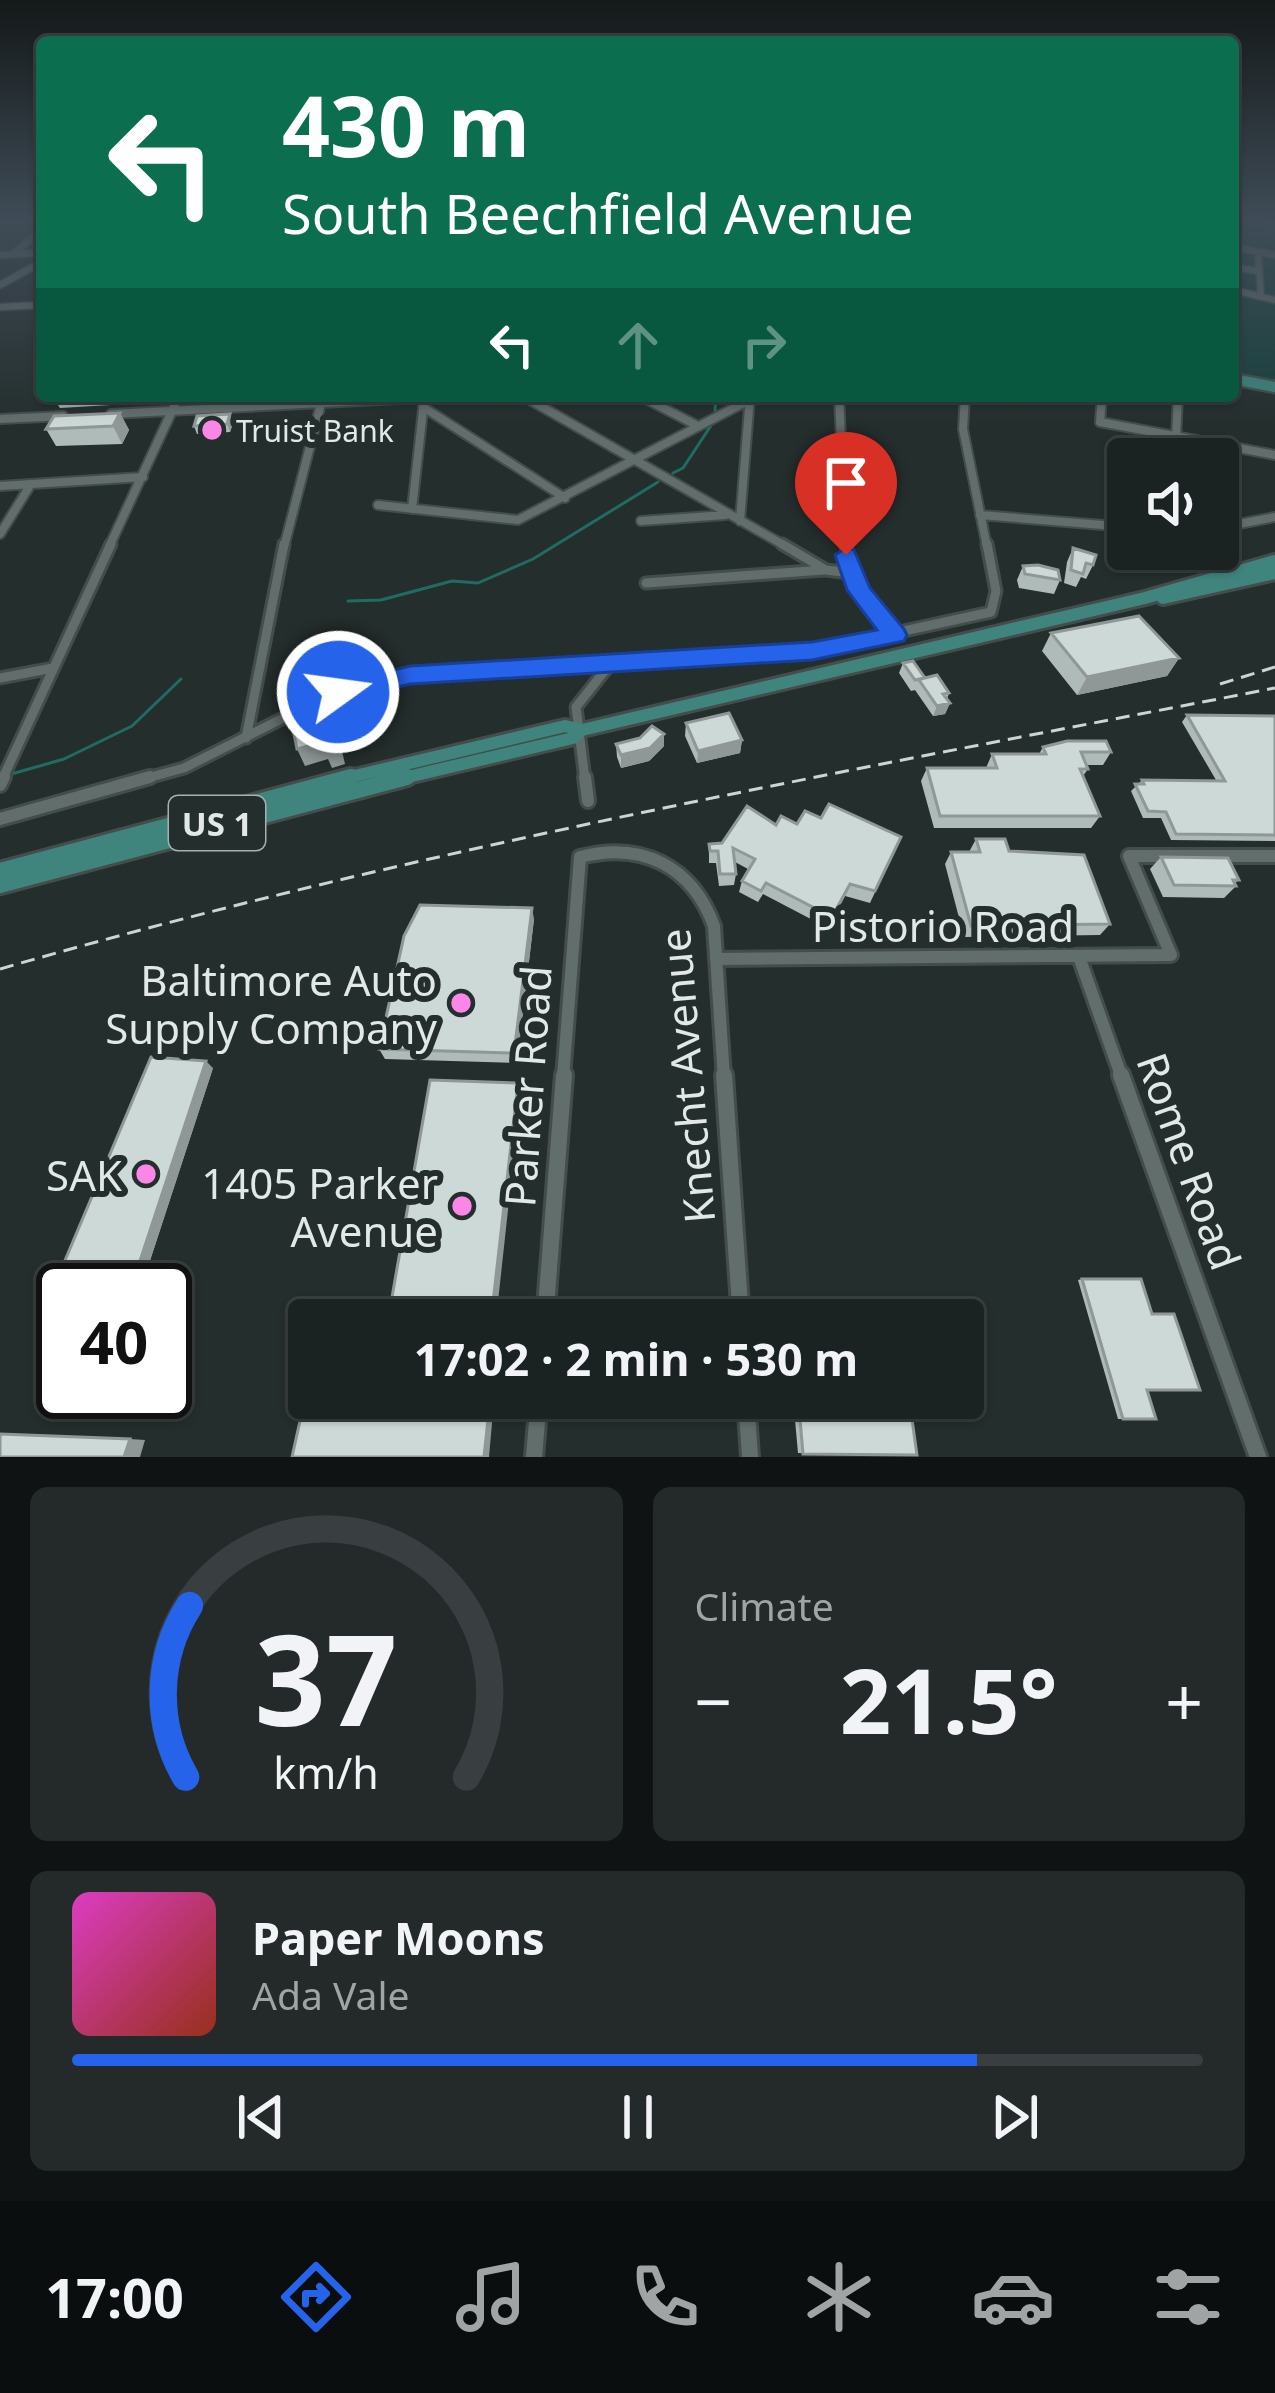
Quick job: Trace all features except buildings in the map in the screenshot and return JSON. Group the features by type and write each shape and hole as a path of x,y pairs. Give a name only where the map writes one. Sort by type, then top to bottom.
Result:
{"main road":[{"path":"1239,381 1275,387"},
{"name":"US 1","path":"1145,598 1275,562"},
{"name":"US 1","path":"0,871 308,788 565,726 582,730 1145,598 1165,598 1275,573"},
{"name":"US 1","path":"0,885 282,806 573,738 582,730"}],"street":[{"path":"1260,289 1261,297"},
{"path":"1239,292 1275,300"},
{"path":"0,307 36,305"},
{"path":"2,779 176,402"},
{"path":"93,415 281,402"},
{"path":"245,738 280,562 321,402"},
{"path":"412,509 424,402 565,498"},
{"path":"534,402 826,570"},
{"path":"652,402 698,426"},
{"path":"378,505 518,520 741,402"},
{"path":"740,521 751,402"},
{"path":"839,402 850,573 895,635"},
{"path":"965,402 963,429 996,591 992,612 1007,631"},
{"path":"1102,402 1100,422 1275,455"},
{"path":"1176,436 1178,402"},
{"path":"0,419 72,416"},
{"path":"0,485 143,477"},
{"path":"0,534 31,484"},
{"path":"641,521 728,515"},
{"path":"980,515 1107,525"},
{"path":"1239,524 1275,517"},
{"path":"646,583 826,570 850,573"},
{"path":"0,819 158,777 338,692 385,680 812,651 992,612"},
{"path":"812,651 825,674"},
{"path":"588,801 576,707 611,663"},
{"path":"0,678 53,668"},
{"name":"Knecht Avenue","path":"580,857 620,848 677,868 709,906 740,1299"},
{"name":"Pistorio Road","path":"716,959 1171,955 1129,856 1275,856"},
{"name":"Parker Road","path":"547,1299 580,857"},
{"name":"Rome Road","path":"1078,957 1258,1457"},
{"path":"534,1457 537,1419"},
{"path":"747,1419 750,1457"}],"green space":[{"path":"1239,289 1275,289 1275,380 1239,374"}],"waterway":[{"path":"715,411 716,402"},
{"path":"673,473 683,468 712,424"},
{"path":"348,601 381,600 452,581 478,583 533,559 658,482"},
{"path":"8,775 64,759 132,726 181,679"}],"railway":[{"path":"1220,684 1275,667"},
{"path":"0,969 475,849 794,781 1275,688"}],"place":[{"name":"Truist Bank","path":"212,430"},
{"name":"Baltimore Auto Supply Company","path":"461,1003"},
{"name":"SAK","path":"146,1174"},
{"name":"1405 Parker Avenue","path":"462,1206"}],"route":[{"path":"338,692 410,675 812,651 895,635 859,590 846,555"}]}
